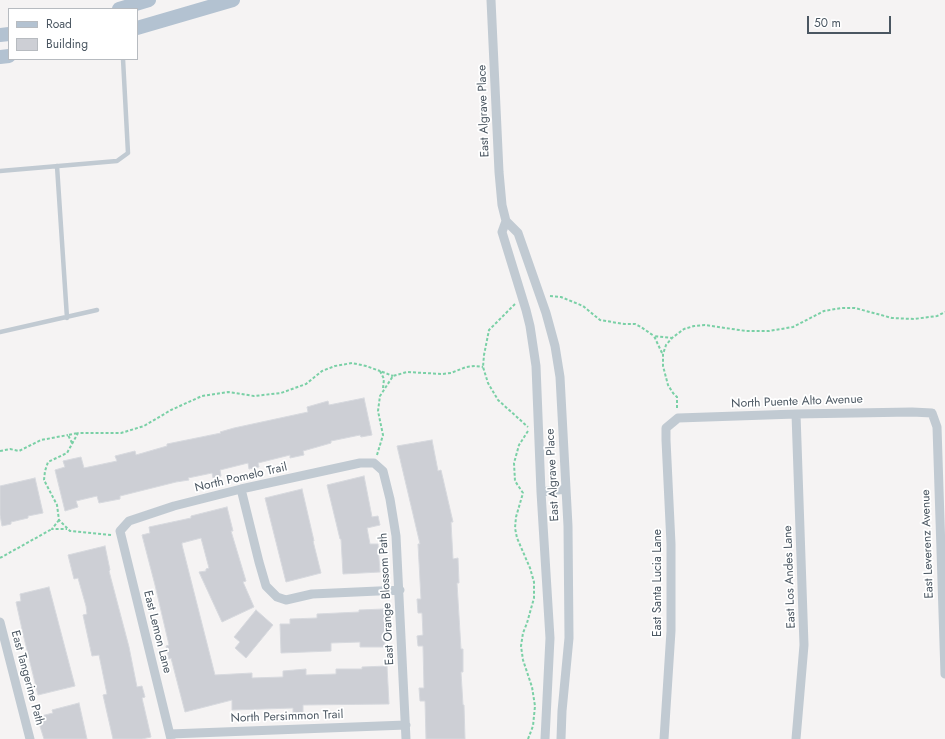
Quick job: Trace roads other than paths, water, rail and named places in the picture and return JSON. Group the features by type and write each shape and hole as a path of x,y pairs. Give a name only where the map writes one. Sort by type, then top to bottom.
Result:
{"main road":[{"path":"122,8 148,0"},
{"path":"138,28 233,0"}],"street":[{"name":"East Algrave Place","path":"491,0 499,183 502,204 506,221 518,233 546,313 555,346 561,384 568,526 569,638 562,711 561,739"},
{"name":"East Algrave Place","path":"506,221 502,232 524,301 533,344 538,386 541,492 550,638 545,739"},
{"name":"North Puente Alto Avenue","path":"666,428 678,418 796,414 932,413"},
{"name":"East Leverenz Avenue","path":"932,413 937,427 945,674"},
{"name":"East Los Andes Lane","path":"796,414 804,646 796,739"},
{"name":"East Santa Lucia Lane","path":"664,739 672,631 671,544 666,428"},
{"name":"North Pomelo Trail","path":"120,531 129,521 174,506 241,489 360,463 374,463"},
{"name":"East Orange Blossom Path","path":"374,463 383,472 390,499 396,536 400,590 406,739"},
{"path":"241,489 266,586 277,597 286,600 312,594 400,590"},
{"path":"541,492 566,489"},
{"name":"East Lemon Lane","path":"120,531 171,736"},
{"name":"East Tangerine Path","path":"0,622 30,739"},
{"name":"North Persimmon Trail","path":"171,736 406,725"}],"lane":[{"path":"0,171 117,161 128,153 123,60"},
{"path":"57,166 67,318"},
{"path":"0,332 97,310"}]}
